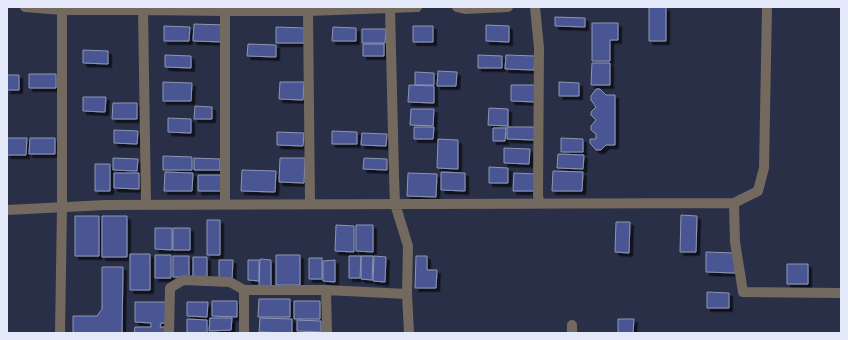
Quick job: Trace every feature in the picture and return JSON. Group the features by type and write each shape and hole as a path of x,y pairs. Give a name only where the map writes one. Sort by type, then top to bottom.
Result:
{"street":[{"path":"25,7 62,10 225,11 308,11 417,7"},
{"path":"457,7 465,9 508,7"},
{"path":"535,7 539,48 539,203"},
{"path":"7,210 146,204 734,203 758,191 764,168 767,7"},
{"path":"390,8 395,204 408,246 407,294 409,333"},
{"path":"60,333 62,207 62,10"},
{"path":"143,10 146,204"},
{"path":"225,11 226,204"},
{"path":"308,11 310,204"},
{"path":"734,203 735,242 743,292 841,293"},
{"path":"169,333 170,288 183,280 230,282 244,290 326,290 407,294"},
{"path":"244,290 244,333"},
{"path":"326,290 327,333"}],"building":[{"path":"649,7 666,7 666,41 649,41"},
{"path":"555,17 585,18 585,27 555,26"},
{"path":"592,23 618,23 618,40 610,40 610,61 592,61"},
{"path":"194,24 225,25 225,42 193,41"},
{"path":"486,25 509,26 509,42 486,41"},
{"path":"164,26 190,27 189,41 164,41"},
{"path":"413,26 433,26 433,42 413,42"},
{"path":"276,27 304,28 304,43 276,43"},
{"path":"333,27 356,28 356,41 332,41"},
{"path":"362,29 386,29 385,43 362,43"},
{"path":"248,44 276,45 276,57 247,56"},
{"path":"363,44 384,44 384,56 363,56"},
{"path":"83,50 108,51 108,64 83,63"},
{"path":"165,55 191,56 191,68 165,67"},
{"path":"478,55 502,56 502,68 478,68"},
{"path":"506,55 535,56 534,70 505,69"},
{"path":"592,63 610,63 610,85 591,85"},
{"path":"438,71 457,72 456,86 437,86"},
{"path":"415,72 434,73 434,85 415,85"},
{"path":"29,74 56,74 56,88 29,88"},
{"path":"7,75 19,75 19,90 7,90"},
{"path":"163,82 192,83 191,101 163,101"},
{"path":"280,82 304,82 303,100 279,99"},
{"path":"559,82 579,83 579,96 559,96"},
{"path":"409,85 434,86 434,103 408,102"},
{"path":"511,85 536,85 536,102 511,101"},
{"path":"596,89 600,89 606,95 615,95 615,145 606,145 601,150 596,150 590,143 590,139 596,139 596,134 591,130 591,126 596,120 591,115 591,112 596,107 591,100 591,96"},
{"path":"83,97 106,97 105,112 83,111"},
{"path":"113,103 137,103 137,119 112,119"},
{"path":"195,106 212,107 212,119 194,119"},
{"path":"489,108 508,109 508,126 488,125"},
{"path":"411,109 434,109 433,126 410,125"},
{"path":"168,118 191,119 191,133 168,132"},
{"path":"414,127 434,127 433,139 414,139"},
{"path":"507,127 535,127 535,140 507,139"},
{"path":"493,128 506,128 505,141 493,141"},
{"path":"114,130 138,131 137,144 114,143"},
{"path":"332,131 357,132 357,144 332,144"},
{"path":"277,132 304,133 303,146 277,145"},
{"path":"362,133 387,134 386,146 361,145"},
{"path":"7,138 27,138 26,155 7,155"},
{"path":"30,138 55,138 55,154 29,154"},
{"path":"561,138 583,139 583,152 561,152"},
{"path":"438,139 458,140 458,169 437,168"},
{"path":"504,148 530,149 529,164 504,163"},
{"path":"558,154 584,155 583,169 557,168"},
{"path":"163,156 192,157 192,170 163,170"},
{"path":"113,158 138,159 137,171 113,170"},
{"path":"194,158 220,159 220,170 194,170"},
{"path":"280,158 305,158 304,183 279,182"},
{"path":"364,158 387,159 387,170 363,169"},
{"path":"95,164 110,164 110,191 95,191"},
{"path":"489,167 508,168 508,183 489,183"},
{"path":"242,170 276,171 275,192 241,191"},
{"path":"553,171 583,172 582,191 552,191"},
{"path":"165,172 193,173 192,191 164,191"},
{"path":"441,172 465,173 465,191 441,190"},
{"path":"114,173 139,173 139,189 114,188"},
{"path":"408,173 437,174 436,197 407,196"},
{"path":"514,173 535,174 535,191 513,191"},
{"path":"198,175 223,175 222,191 198,191"},
{"path":"681,215 697,216 696,252 680,252"},
{"path":"75,216 99,216 99,256 75,256"},
{"path":"102,216 127,216 127,257 102,257"},
{"path":"207,220 220,220 220,255 207,255"},
{"path":"616,222 630,222 629,253 615,252"},
{"path":"336,225 354,226 354,252 335,251"},
{"path":"356,225 373,225 373,252 356,251"},
{"path":"155,228 172,228 172,250 155,249"},
{"path":"173,228 190,228 190,250 173,250"},
{"path":"706,252 736,253 735,273 706,272"},
{"path":"130,254 150,254 150,290 130,290"},
{"path":"155,255 171,255 171,278 155,278"},
{"path":"276,255 300,255 300,285 276,285"},
{"path":"173,256 189,256 189,277 173,277"},
{"path":"349,256 361,256 360,278 349,278"},
{"path":"361,256 373,256 372,280 361,279"},
{"path":"374,256 386,257 385,282 373,281"},
{"path":"416,256 427,256 427,270 437,270 436,288 415,288"},
{"path":"193,257 207,257 207,279 193,279"},
{"path":"309,258 322,258 322,279 309,279"},
{"path":"260,259 271,260 271,287 259,287"},
{"path":"219,260 233,260 232,280 219,280"},
{"path":"248,260 259,260 259,281 248,280"},
{"path":"335,260 335,282 323,281 323,261"},
{"path":"787,264 808,264 808,284 787,284"},
{"path":"102,267 123,267 122,333 73,333 73,316 97,316 102,309"},
{"path":"707,292 729,293 729,308 707,308"},
{"path":"259,299 290,299 290,317 258,317"},
{"path":"212,301 237,301 237,317 212,316"},
{"path":"294,301 320,301 320,319 294,319"},
{"path":"135,302 169,302 169,323 161,323 160,327 169,327 169,333 134,333 135,327 151,327 151,323 135,322"},
{"path":"187,302 208,302 207,317 187,316"},
{"path":"210,318 232,318 231,330 209,331"},
{"path":"260,318 292,319 292,333 259,332"},
{"path":"187,319 207,320 207,333 187,333"},
{"path":"618,319 634,319 633,333 618,333"},
{"path":"297,320 321,321 321,332 297,331"}]}
